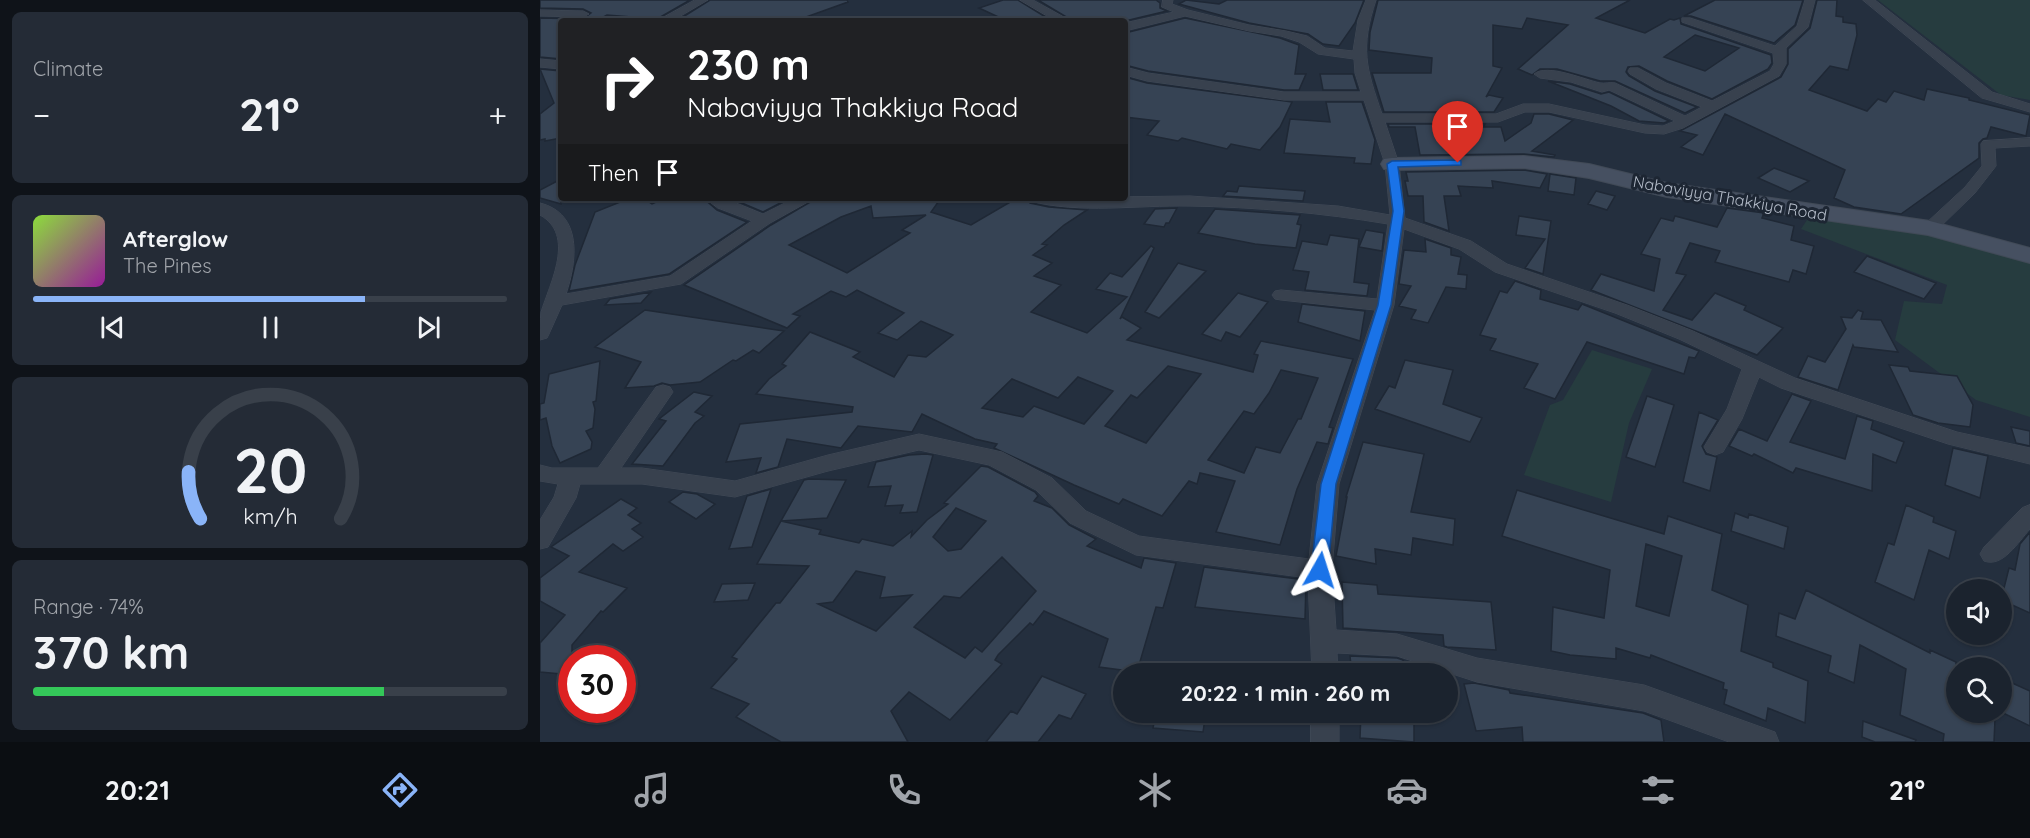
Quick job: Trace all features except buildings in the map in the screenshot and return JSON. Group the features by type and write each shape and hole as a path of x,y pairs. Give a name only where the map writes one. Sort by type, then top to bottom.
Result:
{"street":[{"path":"669,18 703,0"},
{"path":"1025,0 1059,18"},
{"path":"1168,0 1166,4 1184,12 1249,28 1282,33 1303,39 1322,51 1361,56"},
{"path":"1325,663 1320,570 1328,484 1384,305 1397,221 1392,164 1361,73 1364,20 1371,0"},
{"path":"1377,118 1498,118 1523,108 1549,108 1645,129 1664,130 1775,73 1780,64 1778,51 1780,46 1802,29 1810,0"},
{"path":"1868,0 1987,95 2030,108"},
{"path":"1128,26 1140,20 1164,19 1184,12"},
{"path":"540,13 583,14"},
{"path":"1686,20 1778,51"},
{"path":"540,63 558,66"},
{"path":"1634,71 1661,86 1712,106"},
{"path":"1128,72 1148,77 1284,96 1370,96"},
{"path":"1540,74 1573,78 1602,88 1610,86 1685,121"},
{"path":"1930,228 1970,190 1989,166 1988,144 2030,142"},
{"name":"Nabaviyya Thakkiya Road","path":"1392,164 1524,162 1589,171 1667,190 1930,228 2030,256"},
{"path":"718,201 764,220"},
{"path":"556,301 675,280 764,220 801,201"},
{"path":"1055,201 1190,201 1338,211 1397,221 1465,245 1501,268 1621,309 1686,335 1788,383 1862,406 1917,428 2030,456"},
{"path":"540,208 553,214 559,220 567,246 556,301 540,334"},
{"path":"1281,295 1384,305"},
{"path":"1715,447 1733,420 1752,367"},
{"path":"604,476 663,392"},
{"path":"540,473 642,476 735,489 828,463 919,442 994,458 1044,484 1078,517 1136,545 1320,570"},
{"path":"540,540 565,498 571,475"},
{"path":"1992,554 2030,514"},
{"path":"1325,641 1397,645 1477,670 1644,698 1765,742"},
{"path":"1325,723 1326,742"}],"green space":[{"path":"1878,0 2030,0 2030,100 2001,95"},
{"path":"1809,217 1940,236 2030,261 2030,417 1976,400 1895,340 1904,301 1942,304 1947,285 1801,229"},
{"path":"1592,350 1652,369 1629,423 1611,502 1524,475 1550,405 1563,400"}],"route":[{"path":"1320,570 1328,484 1384,305 1398,211 1392,164 1458,163"}]}
